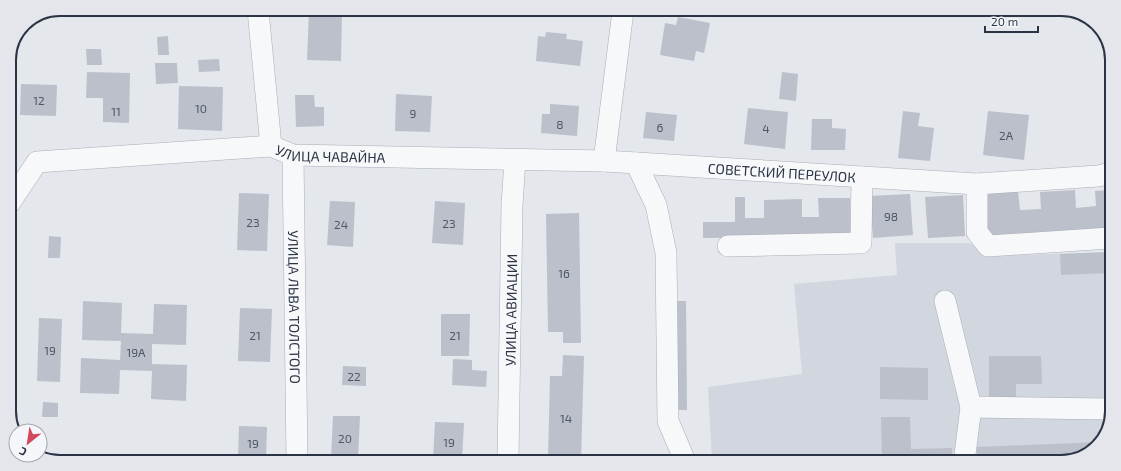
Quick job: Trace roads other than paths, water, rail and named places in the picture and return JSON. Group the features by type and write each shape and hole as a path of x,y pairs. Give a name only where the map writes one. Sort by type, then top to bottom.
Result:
{"street":[{"path":"259,16 271,146"},
{"path":"604,161 622,16"},
{"name":"УЛИЦА ЧАВАЙНА","path":"16,194 37,162 271,146 293,155 604,161"},
{"name":"УЛИЦА ЛЬВА ТОЛСТОГО","path":"293,155 297,455"},
{"name":"УЛИЦА АВИАЦИИ","path":"508,455 512,205 515,160"},
{"name":"СОВЕТСКИЙ ПЕРЕУЛОК","path":"604,161 977,184 1105,174"},
{"path":"636,163 656,205 666,253 668,421 682,455"},
{"path":"728,246 861,243 862,177"},
{"path":"977,184 976,232 988,246 1105,238"},
{"path":"945,301 971,407 965,455"},
{"path":"971,407 1105,409"}]}
